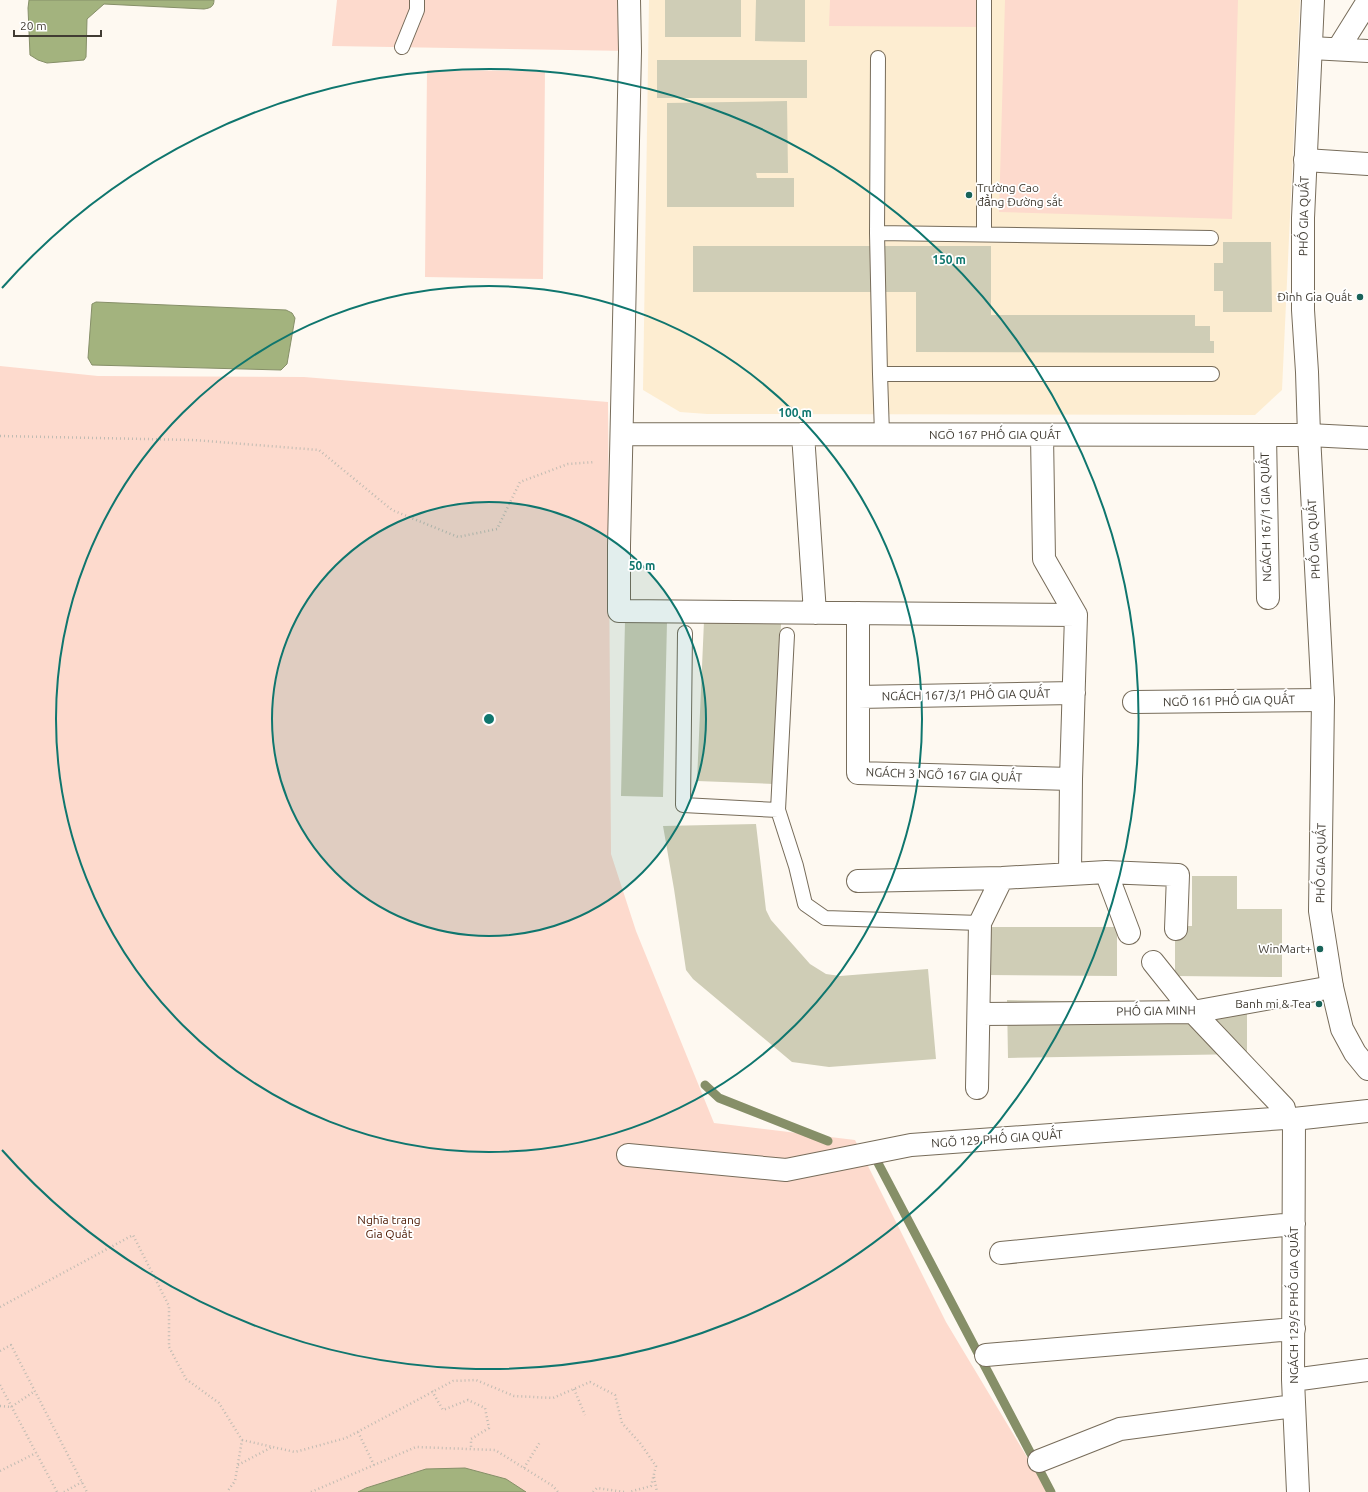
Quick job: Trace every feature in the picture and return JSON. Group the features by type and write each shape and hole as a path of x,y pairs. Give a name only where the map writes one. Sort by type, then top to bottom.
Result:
{"street":[{"path":"629,0 630,51 619,611 1076,615"},
{"name":"PHỐ GIA QUẤT","path":"1313,0 1303,218 1303,302 1323,700 1320,911 1332,987 1342,1029 1355,1053 1368,1069"},
{"path":"1338,49 1368,1"},
{"path":"1311,48 1368,51"},
{"path":"1305,160 1368,164"},
{"name":"NGÕ 167 PHỐ GIA QUẤT","path":"622,434 1309,435 1368,438"},
{"path":"803,434 815,613"},
{"path":"1042,435 1044,559 1076,615 1071,779 1070,874"},
{"name":"NGÁCH 167/1 GIA QUẤT","path":"1265,435 1268,598"},
{"name":"NGÁCH 3 NGÕ 167 GIA QUẤT","path":"858,613 858,773 1071,779"},
{"name":"NGÁCH 167/3/1 PHỐ GIA QUẤT","path":"858,697 1074,693"},
{"name":"NGÕ 161 PHỐ GIA QUẤT","path":"1134,702 1323,700"},
{"path":"1106,872 1128,933"},
{"path":"858,881 1002,878 1106,872 1178,875 1176,929"},
{"path":"977,1088 980,923 1002,878"},
{"path":"1153,962 1193,1012 1284,1108 1290,1118"},
{"name":"PHỐ GIA MINH","path":"979,1014 1193,1012 1332,987"},
{"name":"NGÕ 129 PHỐ GIA QUẤT","path":"628,1156 786,1170 911,1145 1368,1111"},
{"name":"NGÁCH 129/5 PHỐ GIA QUẤT","path":"1290,1118 1294,1224 1293,1380 1298,1492"},
{"path":"1001,1253 1294,1224"},
{"path":"986,1355 1294,1329"},
{"path":"1293,1380 1368,1370"},
{"path":"1039,1461 1120,1429 1294,1406"}],"lane":[{"path":"402,47 416,10 417,0"},
{"path":"984,0 984,234"},
{"path":"878,58 877,233 882,434"},
{"path":"877,233 1211,238"},
{"path":"880,374 1212,374"},
{"path":"685,633 682,805 778,810"},
{"path":"787,635 778,810 796,866 805,904 825,918 980,923"}],"path":[{"path":"0,436 194,440 319,450 392,510 458,537 497,529 520,482 568,464 621,460"},
{"path":"0,1307 132,1235 168,1306 169,1347 186,1379 219,1403 242,1440 235,1481 227,1492"},
{"path":"0,1351 12,1345 87,1492"},
{"path":"242,1440 294,1452 346,1438 452,1381 476,1380 514,1396 553,1398 590,1382 615,1395 622,1424 640,1443 656,1466 651,1486 629,1492"},
{"path":"0,1385 57,1492"},
{"path":"574,1389 585,1415"},
{"path":"0,1406 11,1407 35,1391"},
{"path":"432,1391 443,1410 468,1400 485,1408 488,1428 471,1439 470,1449"},
{"path":"358,1432 374,1465"},
{"path":"524,1468 540,1442"},
{"path":"238,1466 272,1447"},
{"path":"311,1492 416,1447 495,1450 553,1486 558,1492"},
{"path":"0,1471 36,1453"},
{"path":"654,1475 657,1492"},
{"path":"64,1492 82,1482"},
{"path":"593,1492 596,1488 624,1492"}],"shaded area":[{"path":"29,0 214,0 211,7 204,9 104,4 87,19 86,57 84,60 47,63 30,55"},
{"name":"Trường Cao đẳng Đường sắt","path":"649,0 1300,0 1282,390 1255,415 707,414 680,412 643,390"},
{"path":"96,302 286,310 292,313 295,318 287,364 281,370 92,365 88,358 92,304"},
{"path":"465,1468 506,1479 526,1492 358,1492 366,1488 426,1469"}],"green space":[{"path":"337,0 629,0 630,51 332,46"},
{"path":"830,0 988,0 987,27 829,26"},
{"path":"1005,0 1238,0 1232,219 999,212"},
{"path":"427,70 545,71 543,279 425,277"},
{"name":"Nghĩa trang Gia Quất","path":"0,366 98,376 304,377 608,402 611,854 636,931 714,1123 855,1140 946,1322 1048,1492 0,1492"}],"building":[{"path":"665,0 741,0 741,37 665,37"},
{"path":"756,0 805,0 805,42 755,41"},
{"path":"657,60 807,60 807,98 657,98"},
{"path":"787,101 788,173 756,173 757,178 794,178 794,207 667,207 667,103"},
{"path":"1223,242 1271,242 1272,312 1223,312 1223,291 1214,291 1214,263 1223,263"},
{"path":"693,246 991,246 991,315 1195,315 1195,326 1210,326 1210,341 1214,341 1214,353 916,352 916,292 693,292"},
{"path":"625,621 667,622 663,797 621,796"},
{"path":"704,621 781,624 774,784 697,781"},
{"path":"756,824 766,910 771,920 810,964 826,974 840,976 928,969 936,1059 829,1067 792,1062 693,979 686,970 663,826"},
{"path":"1192,876 1237,876 1237,909 1282,909 1282,977 1175,976 1175,926 1192,926"},
{"path":"988,927 1117,927 1117,976 988,975"},
{"path":"1007,1000 1247,1004 1247,1054 1008,1058"}],"waterway":[{"path":"705,1085 719,1098 828,1141"},
{"path":"878,1163 1051,1492"}],"place":[{"name":"Trường Cao đẳng Đường sắt","path":"969,195"},
{"name":"Đình Gia Quất","path":"1360,297"},
{"name":"WinMart+","path":"1320,949"},
{"name":"Banh mi & Tea","path":"1319,1004"}]}
